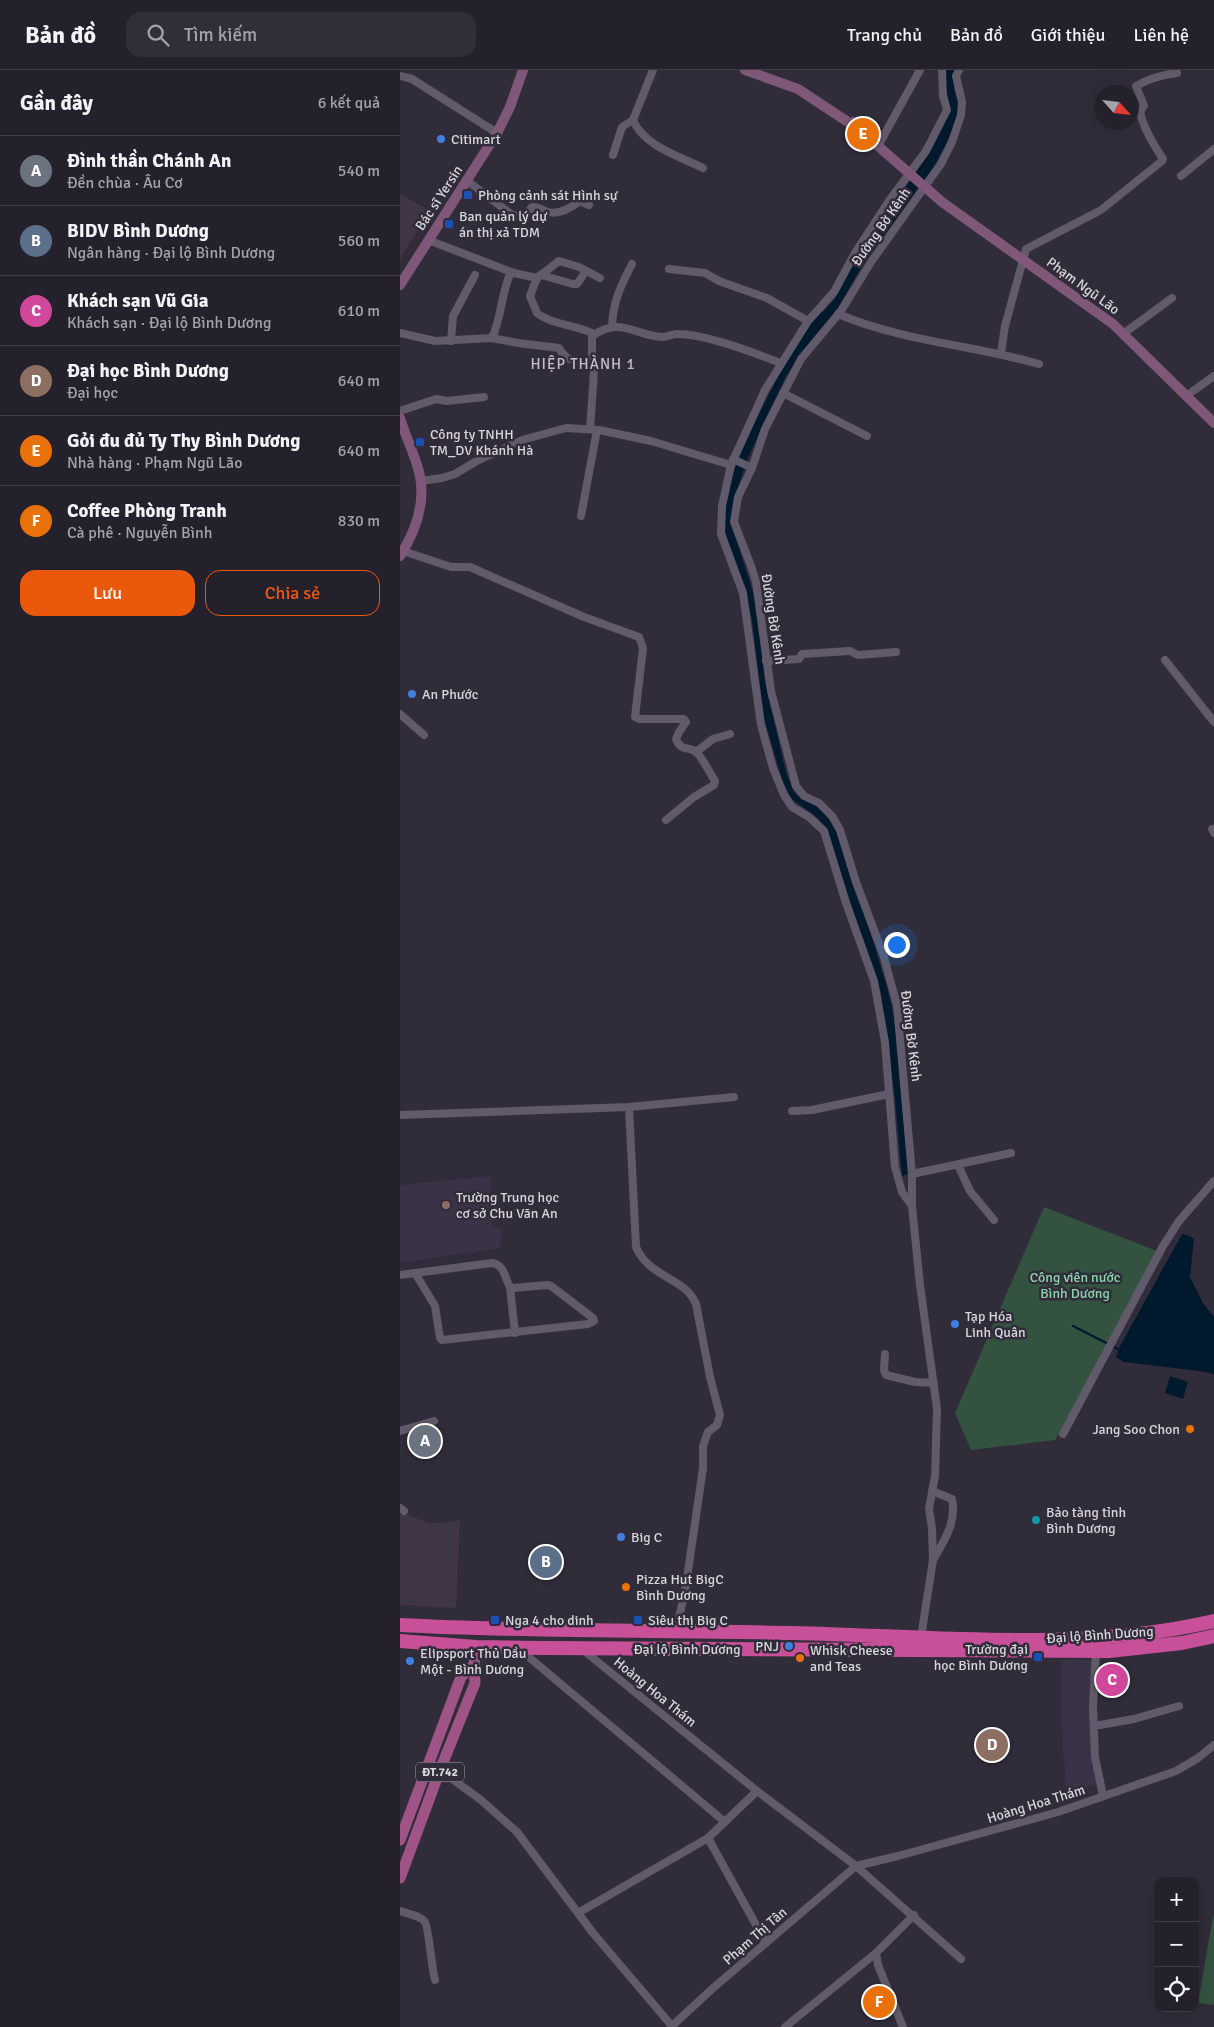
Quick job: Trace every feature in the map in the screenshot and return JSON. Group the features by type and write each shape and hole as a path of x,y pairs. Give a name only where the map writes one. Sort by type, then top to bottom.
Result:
{"highway":[{"name":"Đại lộ Bình Dương","path":"400,1625 477,1629 491,1622 557,1624 564,1630 793,1633 1027,1640 1113,1636 1181,1628 1214,1621"},
{"path":"476,1647 477,1629"},
{"name":"Đại lộ Bình Dương","path":"400,1641 476,1647 1096,1651 1182,1643 1214,1636"}],"main road":[{"name":"ĐT.742","path":"400,1878 475,1683 476,1647"},
{"name":"ĐT.742","path":"400,1840 461,1677 474,1665"}],"street":[{"name":"Bác sĩ Yersin","path":"400,285 497,133 510,106 523,70"},
{"path":"613,154 622,126 633,120 653,70"},
{"path":"878,146 920,70"},
{"path":"912,1206 902,1192 895,1167 885,1042 874,982 846,903 824,831 809,817 792,807 784,795 773,768 761,725 743,593 721,534 722,506 733,461 764,390 808,321 834,292 855,253 889,201 911,174 926,151 947,110 943,96 942,70"},
{"name":"Đường Bờ Kênh","path":"933,1560 929,1509 935,1476 938,1409 920,1285 912,1206 912,1174 897,1004 886,963 856,882 840,830 832,816 819,803 804,796 796,786 771,691 756,582 752,566 734,522 738,497 765,429 801,359 838,314 871,262 940,164 952,142 961,115 962,102 956,76 958,70"},
{"path":"749,71 798,89 851,124 853,122 870,134 878,146 911,174"},
{"path":"1002,353 1004,326 1026,249 1101,210 1162,161 1163,159 1141,117 1141,110 1144,106 1136,86 1152,80 1155,76 1177,74"},
{"path":"400,76 412,79 497,133"},
{"path":"633,120 636,128 649,141 703,168"},
{"path":"1181,176 1214,149"},
{"name":"Phạm Ngũ Lão","path":"911,174 942,202 1113,324 1214,423"},
{"path":"466,180 520,218 524,217 532,207 552,213 570,208 580,201 589,205"},
{"path":"428,240 510,272 573,284 577,284 586,270"},
{"path":"594,334 537,313 530,296 539,276 560,261 586,270 600,278"},
{"path":"612,326 612,310 616,295 632,264"},
{"path":"669,269 705,273 767,298 808,321"},
{"path":"492,338 502,313 505,287 510,272"},
{"path":"451,341 453,316 475,275"},
{"path":"1123,334 1172,298"},
{"path":"838,314 863,324 898,334 1002,353 1038,364"},
{"path":"581,516 594,429 594,372 591,342 594,334 603,328 612,326 663,337 676,334 701,338 746,350 781,363"},
{"path":"400,333 434,341 492,338 518,344 552,346 559,348 563,356 571,360 592,363"},
{"path":"1186,396 1214,376"},
{"path":"783,393 867,436"},
{"path":"400,411 436,399 447,402 484,398"},
{"path":"400,418 418,467 422,495 418,522 402,554 452,568 470,567 584,617 639,637 643,648 634,717 640,719 684,719 686,722 676,739 679,746 696,752 715,781 714,785 694,797 666,820"},
{"path":"421,481 455,474 475,462 522,440 566,428 594,429 651,441 750,467"},
{"path":"766,661 799,659 802,654 850,651 856,654 896,652"},
{"path":"1165,660 1214,722"},
{"path":"400,714 424,735"},
{"path":"696,752 713,739 730,734"},
{"path":"792,1111 812,1110 889,1094"},
{"path":"400,1115 629,1107 734,1097"},
{"path":"629,1107 636,1247 640,1257 650,1268 692,1294 696,1304 710,1378 720,1414 717,1425 708,1432 703,1446 703,1468 686,1585 676,1632"},
{"path":"912,1174 1012,1153"},
{"path":"958,1165 970,1191 994,1220"},
{"path":"1063,1434 1163,1246 1179,1221 1214,1181"},
{"path":"400,1275 496,1263 501,1266 510,1287 516,1333"},
{"path":"415,1273 435,1306 440,1338 442,1340 516,1333 588,1324 594,1321 593,1318 551,1286 510,1287"},
{"path":"885,1354 884,1370 886,1375 914,1382 934,1383"},
{"path":"400,1431 434,1421"},
{"path":"921,1638 933,1560 948,1534 954,1510 952,1499 932,1491"},
{"path":"517,1647 725,1822"},
{"name":"Hoàng Hoa Thám","path":"582,1648 757,1791 856,1866 961,1958"},
{"path":"1096,1651 1095,1757 1103,1796"},
{"path":"1094,1726 1134,1719 1179,1706"},
{"name":"Hoàng Hoa Thám","path":"856,1866 1058,1812 1176,1771 1207,1752 1214,1745"},
{"path":"1207,1752 1214,1757"},
{"path":"440,1770 481,1800 517,1832 578,1913 672,2026"},
{"path":"578,1913 708,1838 757,1791"},
{"path":"708,1838 766,1943"},
{"name":"Phạm Thị Tân","path":"672,2026 856,1866"},
{"path":"400,1911 422,1918 428,1926 430,1959 435,1980"},
{"path":"785,2027 876,1953 914,1916"},
{"path":"876,1953 878,1965 903,2027"}],"shaded area":[{"path":"400,194 429,210 400,260"},
{"name":"Trường Trung học cơ sở Chu Văn An","path":"490,1176 492,1224 502,1231 500,1248 400,1263 400,1185"},
{"path":"402,1513 429,1523 445,1523 460,1520 456,1608 400,1605 400,1516"},
{"path":"1061,1660 1092,1660 1098,1784 1066,1794 1061,1710"}],"green space":[{"name":"Công viên nước Bình Dương","path":"1044,1207 1162,1253 1055,1440 971,1450 955,1413"},
{"path":"1214,1916 1214,2005 1199,2003"}],"water":[{"path":"945,70 954,70 954,90 959,103 957,120 945,146 934,166 862,266 837,309 786,376 746,462 732,514 732,527 754,595 765,682 786,773 794,792 802,799 816,805 834,825 888,991 894,1018 898,1052 908,1174 902,1176 895,1099 881,993 826,829 818,818 792,799 783,783 764,718 752,620 746,592 724,528 726,500 740,451 783,367 816,316 824,311 834,300 858,255 923,162 936,139 950,105 946,89"},
{"path":"1182,1234 1194,1239 1190,1277 1203,1303 1214,1317 1214,1375 1207,1372 1124,1362 1116,1357 1119,1348"},
{"path":"1170,1376 1188,1382 1183,1399 1165,1393"}],"waterway":[{"path":"1073,1326 1120,1350"}],"place":[{"name":"Gỏi đu đủ Ty Thy Bình Dương","path":"863,134"},
{"name":"Citimart","path":"441,139"},
{"name":"Phòng cảnh sát Hình sự","path":"468,195"},
{"name":"Ban quản lý dự án thị xả TDM","path":"449,224"},
{"name":"Công ty TNHH TM_DV Khánh Hà","path":"420,442"},
{"name":"An Phước","path":"412,694"},
{"name":"Trường Trung học cơ sở Chu Văn An","path":"446,1205"},
{"name":"Tạp Hóa Linh Quân","path":"955,1324"},
{"name":"Jang Soo Chon","path":"1190,1429"},
{"name":"Đình thần Chánh An","path":"425,1441"},
{"name":"Bảo tàng tỉnh Bình Dương","path":"1036,1520"},
{"name":"Big C","path":"621,1537"},
{"name":"BIDV Bình Dương","path":"546,1562"},
{"name":"Pizza Hut BigC Bình Dương","path":"626,1587"},
{"name":"Nga 4 cho dinh","path":"495,1620"},
{"name":"Siêu thị Big C","path":"638,1620"},
{"name":"PNJ","path":"789,1646"},
{"name":"Trường đại học Bình Dương","path":"1038,1657"},
{"name":"Whisk Cheese and Teas","path":"800,1658"},
{"name":"Elipsport Thủ Dầu Một - Bình Dương","path":"410,1661"},
{"name":"Khách sạn Vũ Gia","path":"1112,1680"},
{"name":"Đại học Bình Dương","path":"992,1745"},
{"name":"Coffee Phòng Tranh","path":"879,2002"}],"district":[{"name":"HIỆP THÀNH 1","path":"583,364"}]}
